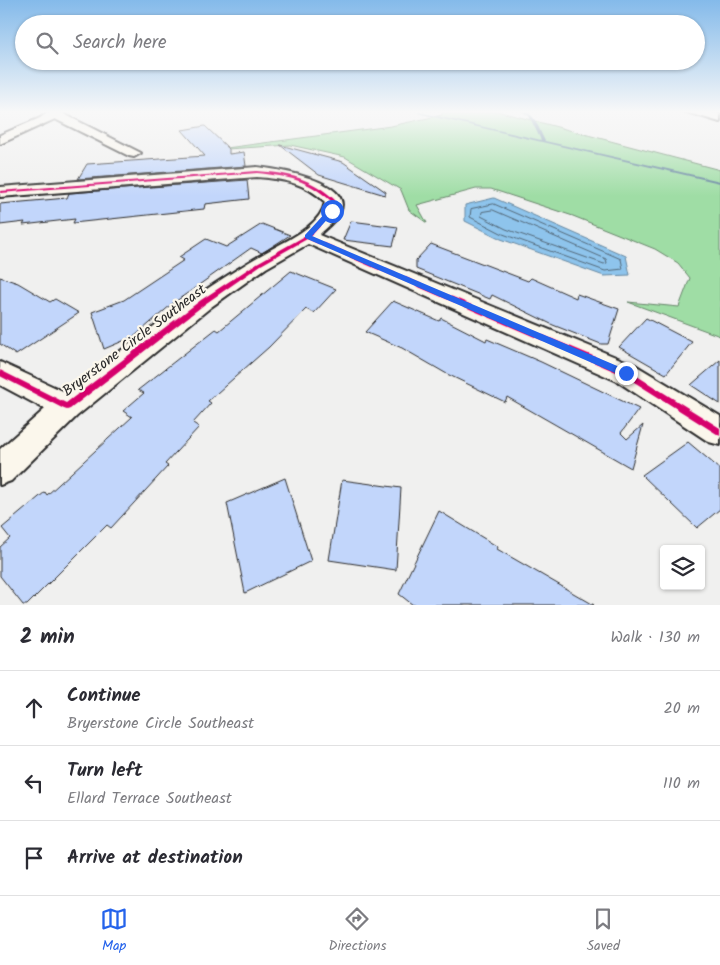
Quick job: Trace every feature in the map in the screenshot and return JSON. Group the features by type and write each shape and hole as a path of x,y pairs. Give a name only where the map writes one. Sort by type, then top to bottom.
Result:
{"street":[{"path":"107,139 134,153"},
{"name":"Bryerstone Circle Southeast","path":"0,192 238,172 276,173 309,182 323,190 333,201 332,211 326,220 307,237 260,264 203,302 67,407 0,373"},
{"path":"307,237 626,373 720,432"},
{"path":"0,470 67,407"}],"green space":[{"path":"292,139 604,139 720,170 720,336 628,302 679,307 690,278 678,263 655,249 573,216 491,189 476,189 417,205 427,223 409,210 401,190 345,157 290,145 211,150"}],"water":[{"path":"494,198 626,256 630,275 604,276 501,239 465,221 465,205"}],"building":[{"path":"190,139 219,139 229,149 229,154 244,152 246,166 78,179 87,164 205,156"},
{"path":"280,145 343,162 386,192 385,195 319,175"},
{"path":"247,180 249,199 205,204 204,209 73,223 75,219 23,225 25,222 0,225 0,204 67,198 69,193"},
{"path":"351,221 398,227 393,246 343,240"},
{"path":"262,224 290,235 262,253 251,248 172,304 135,336 104,349 92,312 124,300 184,260 179,257 206,239 226,247"},
{"path":"431,244 528,281 531,278 576,298 577,294 619,309 608,344 601,344 553,325 492,295 490,299 416,269 416,260"},
{"path":"291,271 336,289 314,313 306,309 269,347 208,401 211,403 193,423 199,427 165,464 168,466 111,528 107,525 27,605 23,605 0,576 0,547 10,538 2,528 45,492 47,495 132,417 123,411 144,393 138,390 216,329 219,331"},
{"path":"0,277 18,283 50,302 55,299 79,313 16,355 0,344"},
{"path":"393,301 439,321 441,318 486,341 487,339 541,362 639,409 621,433 627,439 643,425 631,468 507,397 505,402 447,374 402,348 365,332"},
{"path":"646,318 692,342 666,374 619,347"},
{"path":"720,360 720,404 691,385"},
{"path":"688,442 720,469 720,509 697,528 642,475"},
{"path":"285,478 311,561 245,593 227,503"},
{"path":"342,480 401,488 396,570 329,560"},
{"path":"439,511 498,547 497,549 594,605 413,605 399,594"}],"waterway":[{"path":"533,139 720,182"}],"cycle path":[{"path":"0,192 257,172 289,176 308,182 325,193 333,201 332,211 307,237 259,264 203,302 67,407 0,373"},
{"path":"307,237 626,373 720,432"}],"route":[{"path":"332,211 326,220 307,237 626,373"}]}
